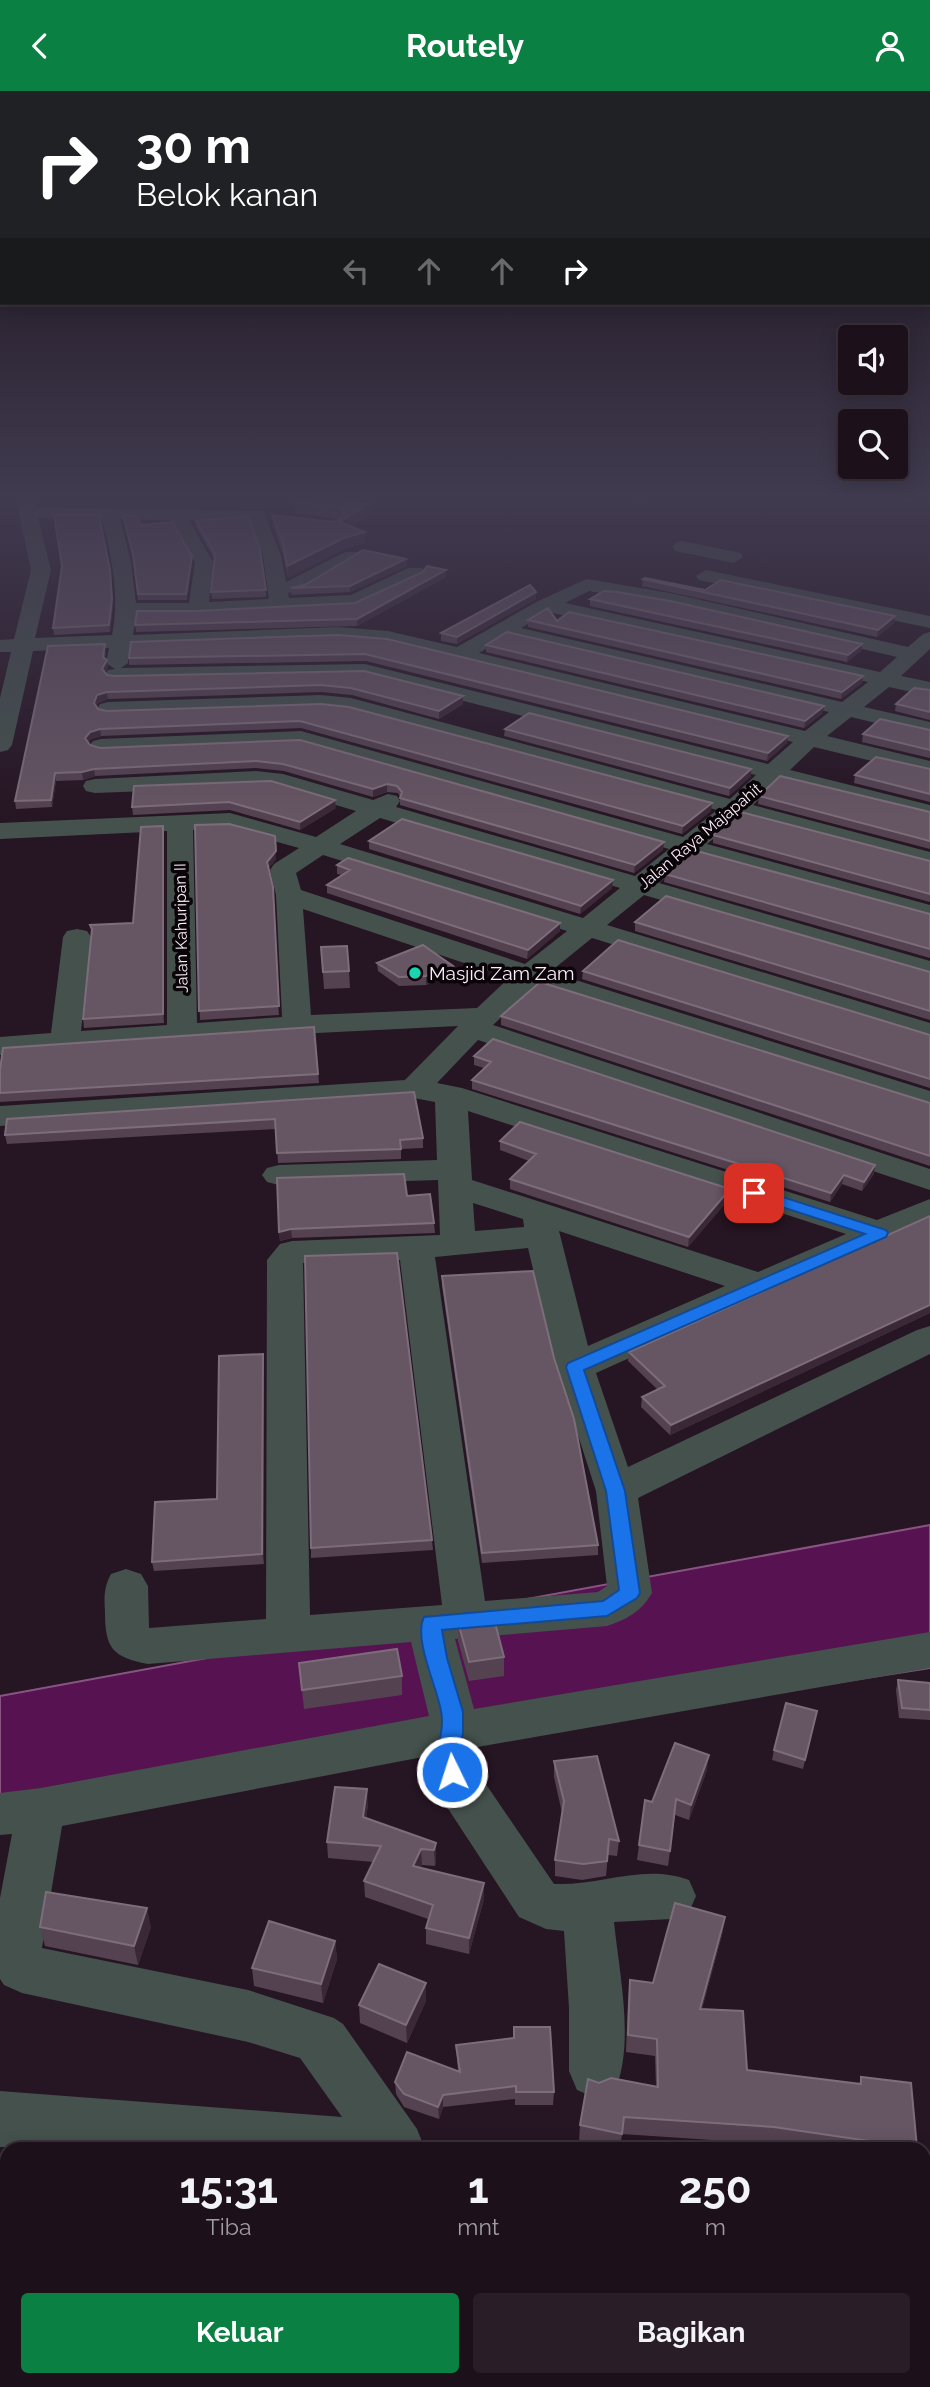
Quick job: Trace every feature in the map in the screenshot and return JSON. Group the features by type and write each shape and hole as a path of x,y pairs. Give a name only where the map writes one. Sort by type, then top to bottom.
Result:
{"street":[{"path":"0,745 33,602"},
{"path":"87,829 116,675 126,602"},
{"path":"198,608 199,602"},
{"path":"127,609 198,608 242,602"},
{"path":"461,654 551,602"},
{"path":"687,602 921,646"},
{"path":"833,602 930,622"},
{"path":"545,605 930,689"},
{"path":"505,630 930,729"},
{"path":"0,646 338,633 388,637 569,683 930,768"},
{"name":"Jalan Raya Majapahit","path":"414,1089 529,975 735,808 808,740 885,679 921,646"},
{"path":"116,675 355,669 930,812"},
{"path":"286,883 317,846 569,683"},
{"path":"430,726 475,699"},
{"path":"108,709 335,703 930,860"},
{"path":"101,746 301,738 930,913"},
{"path":"95,786 256,778 286,782 930,970"},
{"path":"0,831 230,821 930,1033"},
{"name":"Jalan Kahuripan II","path":"180,823 182,1033"},
{"path":"280,834 297,1025"},
{"path":"286,883 529,975 930,1101"},
{"path":"65,1041 77,937"},
{"path":"0,1045 297,1025 480,1022 930,1180"},
{"path":"0,1116 414,1089 451,1095 880,1233"},
{"path":"451,1095 458,1244"},
{"path":"279,1175 454,1177 540,1224 759,1285"},
{"path":"575,1367 930,1210"},
{"path":"288,1634 285,1260 292,1252 458,1244 540,1224"},
{"path":"126,1586 127,1636 136,1644 148,1646 288,1634 444,1634 607,1609 630,1593 615,1491 575,1367 540,1224"},
{"path":"416,1248 452,1723 446,1755 452,1772 537,1901 553,1907 671,1896"},
{"path":"615,1491 930,1339"},
{"path":"391,2142 324,2043 315,2037 248,2016 22,1968 15,1956 21,1812 401,1741 452,1723 930,1650"},
{"path":"587,1904 596,2008 596,2071"},
{"path":"0,2119 240,2142"}],"shaded area":[{"path":"930,1525 930,1668 0,1813 0,1696"}],"building":[{"path":"57,602 112,602 109,625 53,628"},
{"path":"388,602 357,619 135,625 137,611 197,611"},
{"path":"498,602 518,602 457,637 441,633"},
{"path":"604,602 675,602 862,644 848,655"},
{"path":"750,602 828,602 895,616 878,630"},
{"path":"548,608 557,621 569,612 863,676 842,692 528,620"},
{"path":"507,632 824,706 805,721 486,645"},
{"path":"338,635 387,639 788,736 768,753 365,654 129,658 131,642"},
{"path":"105,644 103,657 107,660 102,669 107,675 364,671 463,696 439,711 351,688 321,685 107,692 97,695 94,703 98,709 107,711 321,704 349,707 712,803 683,826 300,721 100,729 90,732 85,738 90,745 100,748 300,740 664,842 635,865 400,798 402,792 397,786 387,784 373,789 283,764 256,761 55,773 51,800 15,801 48,646"},
{"path":"914,688 930,690 930,712 896,704"},
{"path":"529,713 751,769 730,788 505,729"},
{"path":"880,719 930,730 930,750 863,734"},
{"path":"876,757 930,769 930,794 855,775"},
{"path":"780,776 930,812 930,841 759,796"},
{"path":"271,781 335,800 300,822 229,802 132,807 134,786"},
{"path":"741,812 930,861 930,894 713,835"},
{"path":"402,819 613,880 581,906 369,841"},
{"path":"229,824 275,836 276,851 267,862 273,887 279,1006 199,1011 195,825"},
{"path":"163,826 163,1014 83,1019 92,929 90,925 133,923 141,827"},
{"path":"693,850 930,914 930,949 665,874"},
{"path":"348,858 560,923 528,950 327,885 350,870 337,865"},
{"path":"666,896 930,972 930,1011 635,922"},
{"path":"618,940 930,1035 930,1079 583,971"},
{"path":"423,945 453,966 426,976 399,977 377,963"},
{"path":"347,946 349,971 323,972 321,947"},
{"path":"540,982 930,1103 930,1156 501,1016"},
{"path":"314,1027 318,1074 0,1093 3,1048"},
{"path":"493,1039 875,1165 864,1182 844,1175 831,1193 472,1080 491,1062 474,1056"},
{"path":"414,1092 423,1138 400,1140 401,1149 277,1153 275,1119 5,1135 7,1119"},
{"path":"520,1122 730,1189 689,1237 510,1179 536,1154 500,1141"},
{"path":"404,1174 407,1196 430,1194 434,1223 291,1229 279,1232 277,1178"},
{"path":"930,1216 930,1305 671,1425 642,1397 665,1386 629,1352"},
{"path":"397,1253 432,1540 311,1548 305,1256"},
{"path":"533,1271 554,1358 574,1419 598,1545 482,1553 442,1276"},
{"path":"263,1354 262,1554 152,1562 155,1502 217,1499 219,1356"},
{"path":"494,1619 504,1657 469,1662 458,1622"},
{"path":"397,1649 402,1676 302,1690 299,1663"},
{"path":"898,1680 930,1683 930,1710 902,1708"},
{"path":"786,1703 817,1711 805,1760 774,1750"},
{"path":"675,1743 709,1755 691,1805 676,1799 670,1851 639,1845 645,1800 652,1802"},
{"path":"597,1756 619,1841 609,1839 607,1861 583,1864 555,1860 564,1801 554,1761"},
{"path":"335,1787 367,1789 363,1817 436,1843 434,1850 421,1849 413,1866 484,1883 469,1938 426,1928 433,1905 364,1881 381,1846 327,1842"},
{"path":"46,1892 147,1908 134,1946 40,1927"},
{"path":"675,1903 725,1917 700,2009 743,2011 747,2070 861,2084 861,2077 911,2083 916,2142 876,2142 774,2127 624,2117 622,2134 580,2125 588,2079 599,2083 611,2078 658,2087 657,2039 628,2035 630,1980 653,1983"},
{"path":"269,1921 335,1941 321,1984 252,1968"},
{"path":"379,1964 426,1983 406,2025 359,2005"},
{"path":"514,2027 550,2027 554,2092 516,2092 516,2086 443,2095 438,2107 404,2094 395,2082 407,2052 460,2072 456,2045 514,2038"}],"place":[{"name":"Masjid Zam Zam","path":"415,973"}],"route":[{"path":"452,1772 446,1755 447,1744 453,1734 452,1712 436,1658 431,1623 607,1609 630,1593 615,1491 575,1367 880,1233 754,1193"}]}
